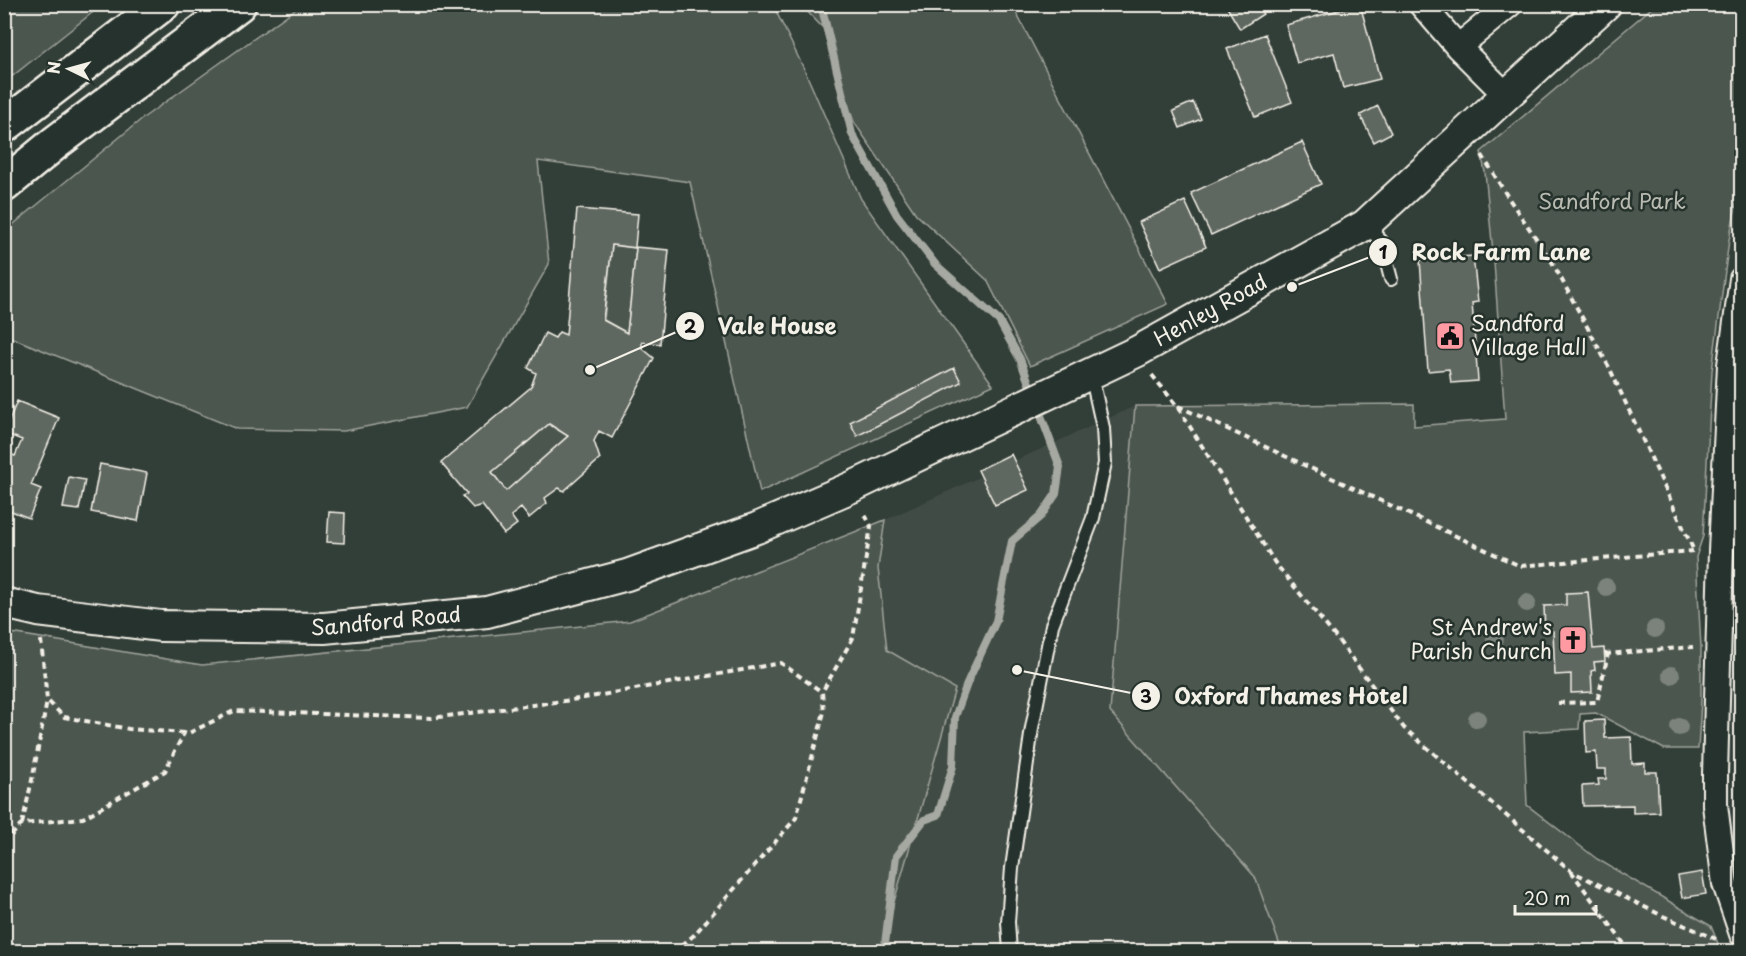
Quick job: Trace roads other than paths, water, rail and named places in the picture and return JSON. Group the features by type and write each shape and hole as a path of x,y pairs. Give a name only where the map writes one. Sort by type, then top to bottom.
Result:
{"main road":[{"path":"4,126 164,4"},
{"path":"4,185 238,4"}],"street":[{"path":"1421,4 1458,47 1507,96"},
{"path":"1458,47 1510,4"},
{"name":"Henley Road","path":"757,528 852,487 1138,351 1365,225 1605,4"},
{"path":"1732,937 1715,805 1715,726 1730,364 1742,279"},
{"name":"Sandford Road","path":"4,603 38,610 161,626 324,628 487,612 627,575 757,528"}],"lane":[{"path":"1365,225 1381,241 1391,279"},
{"path":"1010,951 1008,922 1012,868 1037,705 1052,625 1093,518 1105,463 1103,428 1090,373"}],"waterway":[{"path":"821,4 852,134 897,215 935,264 999,321 1020,359 1060,467 1056,494 1041,516 1012,541 996,621 968,681 955,717 953,766 938,815 924,820 896,856 884,952"}],"place":[{"name":"Rock Farm Lane","path":"1292,287"},
{"name":"Sandford Village Hall","path":"1450,336"},
{"name":"Vale House","path":"590,370"},
{"name":"St Andrew's Parish Church","path":"1573,640"},
{"name":"Oxford Thames Hotel","path":"1017,670"}],"park label":[{"name":"Sandford Park","path":"1612,202"}]}
